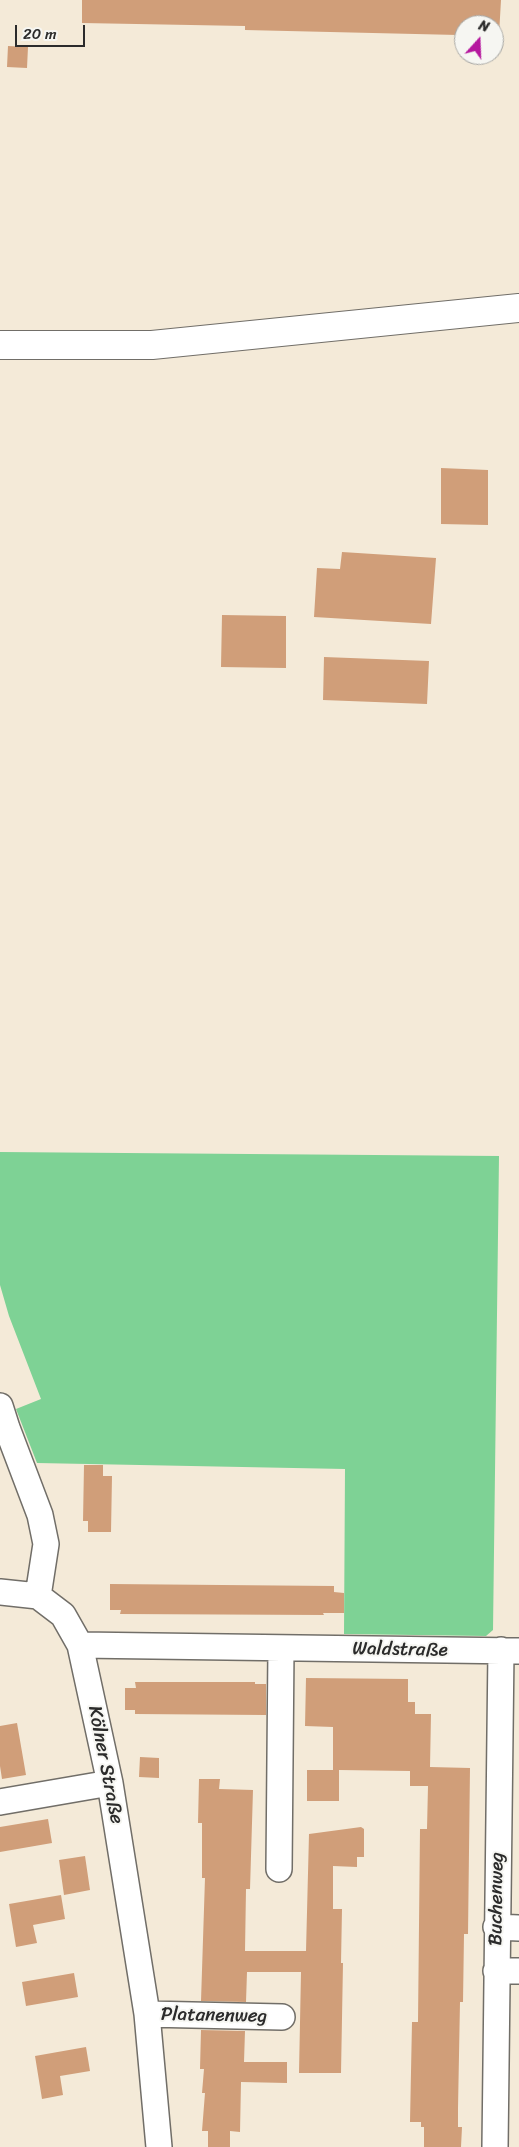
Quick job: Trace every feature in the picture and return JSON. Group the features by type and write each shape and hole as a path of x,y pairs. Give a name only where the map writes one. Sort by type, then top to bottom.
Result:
{"main road":[{"path":"0,345 152,344 519,308"}],"street":[{"path":"0,1406 6,1428 40,1515 46,1544 38,1596 0,1592"},
{"name":"Kölner Straße","path":"38,1596 64,1615 80,1644 110,1783 147,2014 159,2147"},
{"name":"Waldstraße","path":"80,1644 510,1651"},
{"path":"279,1869 281,1648"},
{"name":"Buchenweg","path":"495,2147 507,1971 510,1651"},
{"path":"0,1802 110,1783"},
{"name":"Platanenweg","path":"147,2014 282,2017"}],"green space":[{"path":"0,1152 499,1156 493,1630 486,1636 344,1634 345,1469 37,1463 16,1409 41,1399 9,1316 0,1285"}],"building":[{"path":"82,0 501,0 500,15 454,15 454,35 245,30 245,26 82,23"},
{"path":"8,46 28,47 27,68 7,67"},
{"path":"441,468 488,470 488,525 441,524"},
{"path":"342,552 436,558 431,624 314,617 317,568 340,569"},
{"path":"222,615 286,616 286,668 221,667"},
{"path":"324,657 429,661 427,704 323,700"},
{"path":"84,1465 103,1465 103,1476 112,1476 111,1532 88,1532 88,1521 83,1521"},
{"path":"110,1584 334,1586 334,1592 344,1593 344,1613 323,1613 324,1615 120,1614 121,1610 110,1610"},
{"path":"306,1678 408,1679 408,1702 415,1702 415,1714 431,1714 430,1767 470,1768 468,1934 464,1934 463,2002 460,2002 458,2127 462,2127 461,2147 424,2147 424,2127 421,2127 421,2122 410,2122 412,2022 418,2022 420,1829 427,1829 428,1786 410,1786 410,1771 339,1770 339,1801 307,1801 307,1770 333,1770 333,1727 305,1726"},
{"path":"135,1682 255,1682 255,1684 266,1684 266,1715 135,1714 135,1710 125,1710 125,1688 136,1688"},
{"path":"17,1723 26,1775 2,1779 0,1766 0,1726"},
{"path":"140,1757 159,1758 159,1778 139,1777"},
{"path":"199,1779 220,1779 219,1789 253,1790 250,1889 246,1889 245,1951 306,1951 309,1834 361,1827 364,1829 364,1857 357,1857 357,1867 333,1866 333,1909 342,1909 341,2073 299,2073 301,1972 247,1972 246,2002 201,2001 205,1878 202,1878 202,1823 198,1823"},
{"path":"48,1819 52,1843 0,1852 0,1827"},
{"path":"85,1856 90,1890 64,1895 59,1860"},
{"path":"61,1895 65,1919 33,1925 37,1943 16,1947 9,1904"},
{"path":"74,1973 78,1997 26,2006 22,1982"},
{"path":"201,2030 245,2031 244,2062 287,2062 287,2083 241,2082 240,2132 230,2131 230,2147 208,2147 208,2131 202,2131 205,2093 202,2093 204,2069 200,2069"},
{"path":"86,2047 90,2071 60,2076 63,2095 42,2099 35,2056"}]}
